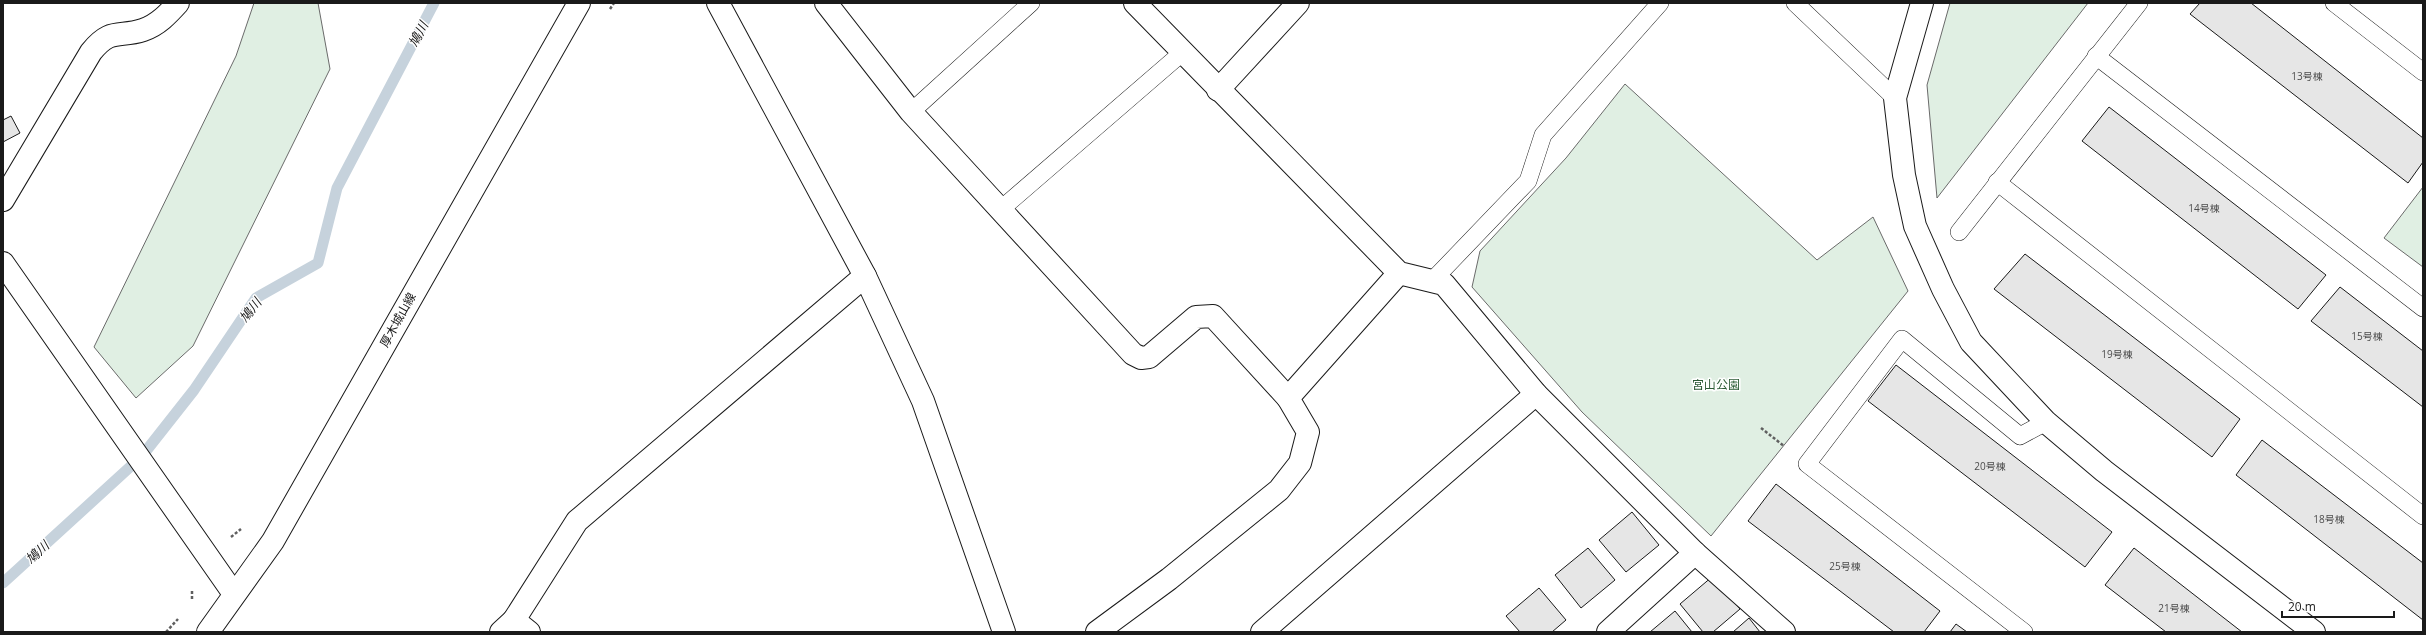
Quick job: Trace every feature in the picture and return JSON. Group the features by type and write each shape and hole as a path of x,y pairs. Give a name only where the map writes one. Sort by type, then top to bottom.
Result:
{"street":[{"path":"3,200 91,52 100,40 110,35 142,30 151,27 168,14 178,3"},
{"name":"厚木城山線","path":"208,632 273,541 579,3"},
{"path":"718,3 865,276 923,401 1004,632"},
{"path":"826,3 912,112 1133,354 1141,358 1149,357 1196,317 1213,316 1288,398 1308,432 1300,463 1290,478 1225,535 1097,632"},
{"path":"1135,3 1218,90 1399,273 1444,284 1536,394 1696,553 1784,632"},
{"path":"1218,90 1298,3"},
{"path":"1922,3 1895,98 1904,175 1915,226 1943,289 1971,342 2046,422 2104,470 2314,632"},
{"path":"3,263 97,395 234,594"},
{"path":"1288,398 1399,273"},
{"path":"514,628 577,521 865,276"},
{"path":"1262,632 1536,394"},
{"path":"1608,632 1696,553"}],"lane":[{"path":"912,112 1031,3"},
{"path":"1432,281 1528,181 1542,135 1660,3"},
{"path":"1795,3 1895,98"},
{"path":"1959,232 2139,3"},
{"path":"2334,3 2423,72"},
{"path":"1000,210 1183,52"},
{"path":"2096,56 2423,308"},
{"path":"1997,182 2423,516"},
{"path":"2024,632 1807,464 1902,339 2020,436 2046,422"}],"green space":[{"path":"254,3 318,3 330,69 193,346 136,398 94,347 236,56"},
{"path":"1950,3 2088,3 1937,198 1927,85"},
{"name":"宮山公園","path":"1625,84 1817,260 1873,217 1908,291 1711,536 1582,412 1472,287 1480,251 1566,158"},
{"path":"2423,187 2423,267 2384,238"}],"building":[{"path":"2200,3 2251,3 2423,138 2423,162 2408,183 2190,14"},
{"path":"2109,107 2326,275 2298,309 2082,141"},
{"path":"11,116 20,133 3,142 3,120"},
{"path":"2025,254 2240,419 2212,457 1994,289"},
{"path":"2340,287 2423,351 2423,407 2311,321"},
{"path":"1896,365 2112,532 2085,567 1868,401"},
{"path":"2262,440 2423,563 2423,620 2236,475"},
{"path":"1776,484 1940,611 1924,632 1894,632 1748,521"},
{"path":"1632,512 1659,545 1626,572 1599,540"},
{"path":"1588,548 1615,580 1581,608 1555,575"},
{"path":"2134,548 2242,632 2166,632 2105,585"},
{"path":"1713,576 1740,609 1713,632 1703,632 1680,604"},
{"path":"1539,588 1566,620 1552,632 1520,632 1506,616"},
{"path":"1675,611 1692,632 1650,632"},
{"path":"1749,618 1760,632 1733,632"},
{"path":"1956,624 1967,632 1950,632"}],"waterway":[{"name":"鳩川","path":"3,583 142,456 194,390 256,298 318,263 337,188 434,3"}]}
